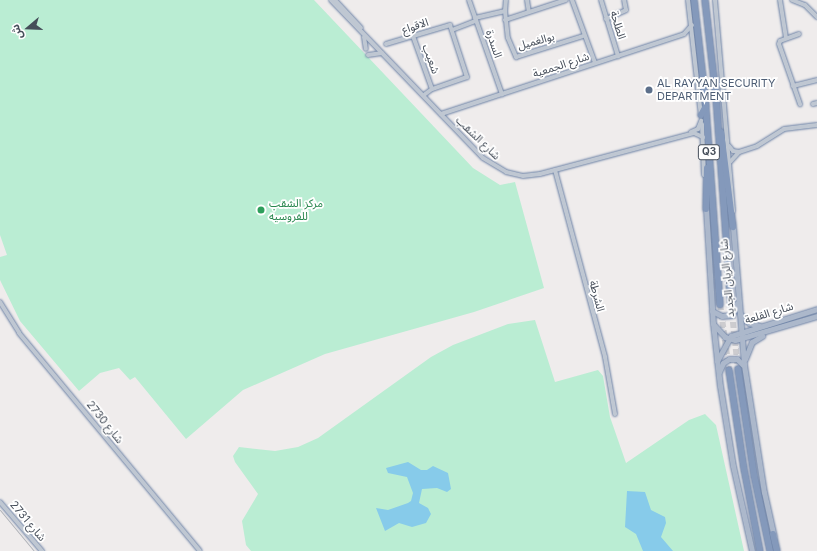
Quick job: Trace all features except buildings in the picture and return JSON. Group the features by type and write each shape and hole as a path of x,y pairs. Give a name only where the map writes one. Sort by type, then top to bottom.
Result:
{"highway":[{"name":"شارع الريان الجديد","path":"694,0 706,106 703,120 720,304"},
{"name":"شارع الريان الجديد","path":"705,0 717,119 731,304"},
{"path":"706,106 703,120 706,209"},
{"path":"717,119 725,143 732,227"},
{"name":"شارع الريان الجديد","path":"742,367 754,474 770,551"},
{"path":"729,370 744,469 760,551"},
{"path":"773,534 777,551"}],"main road":[{"name":"شارع الريان الجديد","path":"706,209 712,311 717,362 727,434 752,551"},
{"name":"شارع الريان الجديد","path":"732,227 742,338 742,367 773,534"},
{"path":"712,311 722,316 732,315 738,296"},
{"name":"شارع القلعة","path":"728,339 741,332 817,309"},
{"path":"739,312 749,323 761,326"},
{"name":"شارع القلعة","path":"728,339 767,333 817,316"},
{"path":"713,323 728,339 717,362"},
{"path":"742,367 750,345 767,333"},
{"path":"719,373 723,363 729,359 740,361 742,367"}],"street":[{"name":"شارع الشقب","path":"331,0 488,160 511,172 536,173 694,133 703,137"},
{"name":"شارع الشقب","path":"335,0 425,94 442,114"},
{"name":"السدرة","path":"469,0 502,94"},
{"path":"527,0 529,12"},
{"path":"505,20 566,0"},
{"path":"572,0 583,36 595,64"},
{"name":"الطلحة","path":"600,0 618,56"},
{"path":"606,19 626,10 624,0"},
{"name":"شارع الريان الجديد","path":"688,0 703,120 706,209"},
{"name":"شارع الريان الجديد","path":"715,0 730,162 732,227"},
{"path":"780,0 786,38"},
{"path":"792,0 805,5 817,17"},
{"path":"425,94 432,89 467,77 452,30 476,20 505,11 506,2"},
{"name":"بوالغميل","path":"505,11 505,20 511,48 516,56 583,36"},
{"path":"350,20 365,39 366,49"},
{"name":"الاقواع","path":"386,44 450,25 452,30"},
{"name":"شارع الجمعية","path":"442,114 684,34 692,25"},
{"path":"684,34 694,40"},
{"path":"799,34 780,41 780,47 800,104"},
{"name":"شعيب","path":"412,36 432,89"},
{"path":"368,55 383,54"},
{"path":"793,86 817,80"},
{"name":"شارع الشقب","path":"653,143 694,131 703,120"},
{"path":"730,162 739,152 757,146 784,129 817,125"},
{"name":"شارع الشقب","path":"456,128 483,158 498,169 519,175 547,172 589,160"},
{"path":"728,145 731,149 739,152"},
{"path":"547,172 556,177 562,168"},
{"name":"الشرطة","path":"554,170 605,357 615,414"},
{"name":"شارع 2730","path":"0,302 19,333 200,551"},
{"name":"شارع 2731","path":"0,502 42,551"}],"green space":[{"name":"مركز الشقب للفروسيه","path":"0,0 314,0 473,168 500,185 515,182 544,288 474,312 325,354 243,390 186,439 135,377 130,380 119,368 100,373 79,391 20,321 0,280 0,257 7,255 0,235"},
{"path":"535,320 555,382 598,370 603,376 610,417 626,463 689,420 705,414 716,425 744,551 251,551 246,545 242,521 258,494 235,462 233,456 239,447 275,451 298,447 318,438 431,357 453,345 508,324"}],"water":[{"path":"408,462 421,470 427,470 433,466 448,473 451,489 447,492 437,488 422,489 419,503 428,508 431,514 426,523 412,527 399,523 385,531 376,508 388,510 408,503 411,501 413,493 407,477 388,473 386,468"},
{"path":"627,491 645,492 651,510 665,517 666,523 661,537 673,551 643,551 636,534 625,527"}],"tunnel":[{"path":"720,304 729,370"},
{"path":"731,304 738,369"}],"tram line":[{"path":"0,510 34,551"}],"place":[{"name":"AL RAYYAN SECURITY DEPARTMENT","path":"649,90"},
{"name":"مركز الشقب للفروسيه","path":"261,210"}]}
